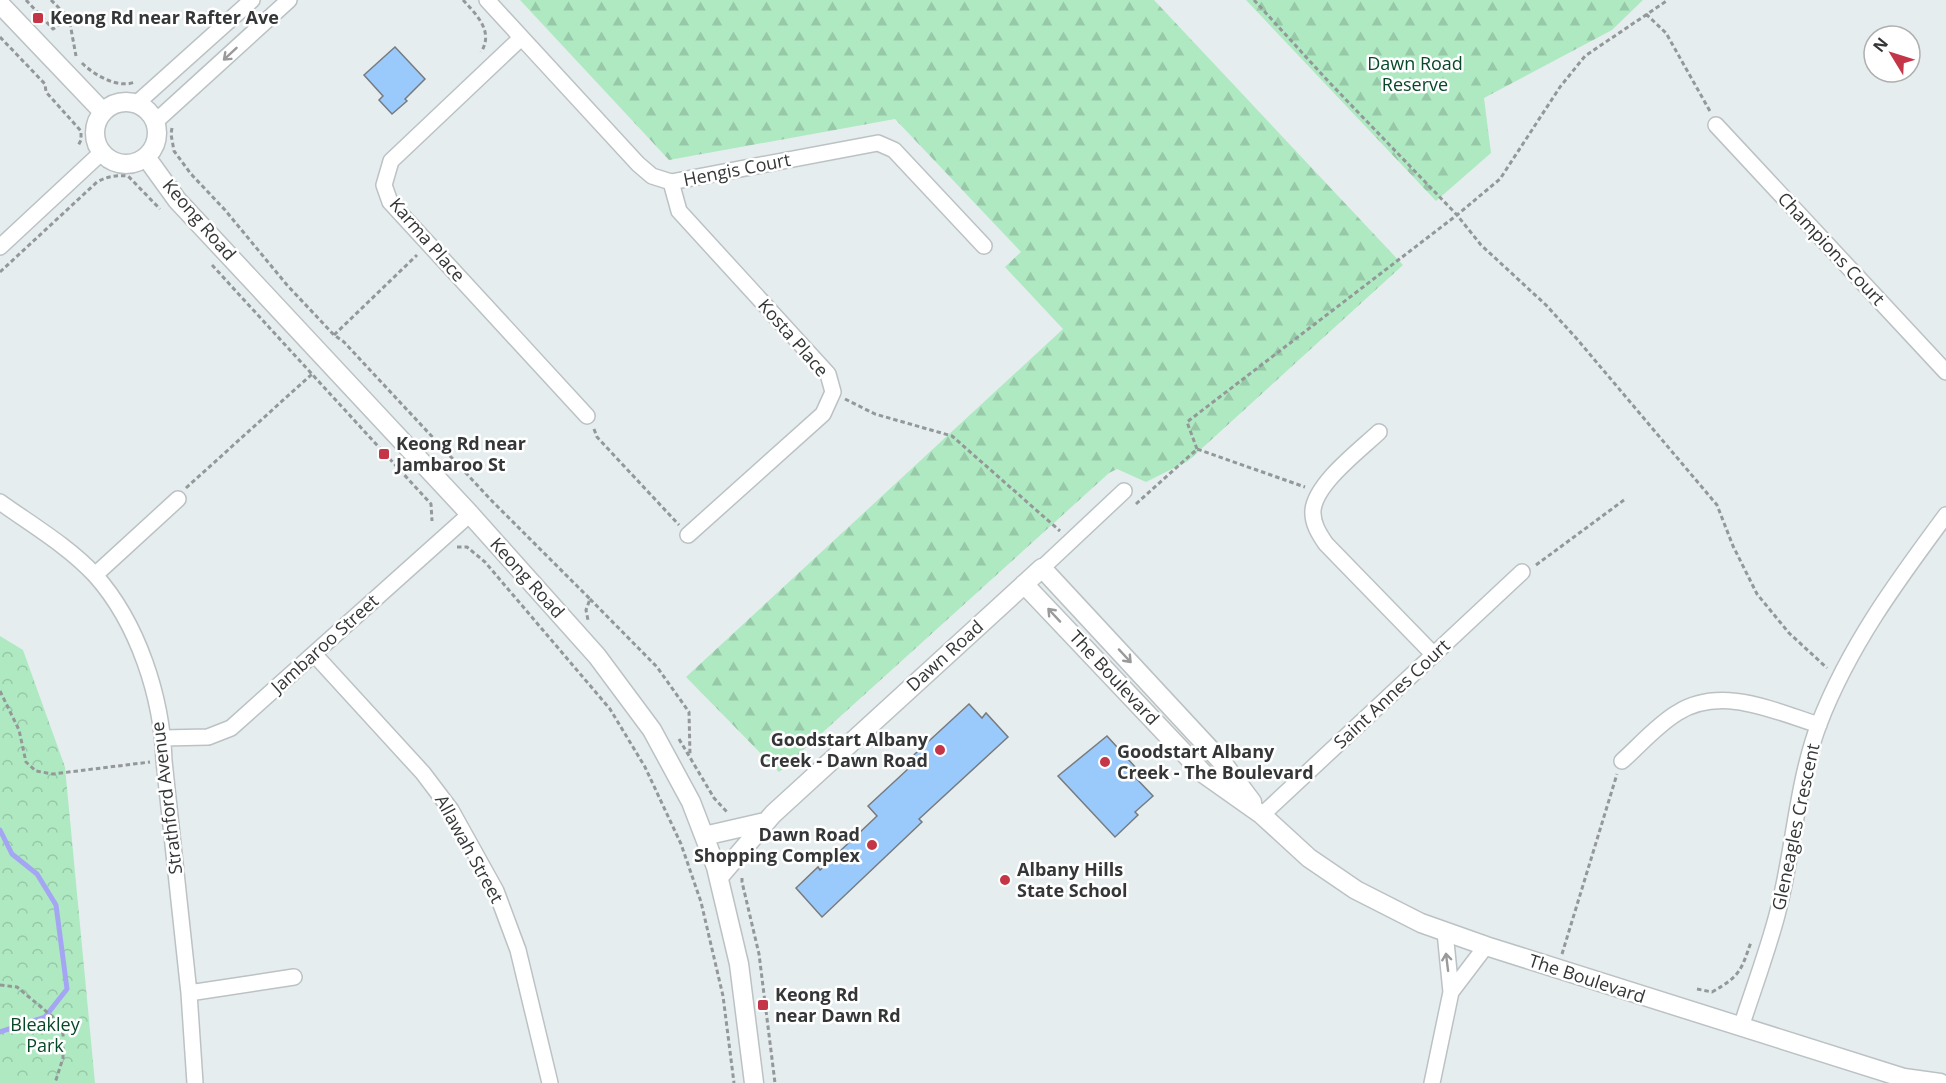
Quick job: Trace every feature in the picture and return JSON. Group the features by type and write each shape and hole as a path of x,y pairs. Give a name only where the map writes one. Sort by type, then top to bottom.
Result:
{"street":[{"path":"136,104 252,0"},
{"path":"155,122 289,0"},
{"name":"Hengis Court","path":"487,0 651,176 671,182 878,143 894,150 984,246"},
{"path":"0,4 103,111"},
{"name":"Karma Place","path":"521,38 391,161 384,185 390,202 587,416"},
{"path":"119,103 136,104 144,108 155,122 157,131 156,140 146,157 128,165 108,160 101,153 97,145 95,127 103,111 119,103"},
{"name":"Champions Court","path":"1716,125 1946,372"},
{"path":"0,247 101,153"},
{"name":"Keong Road","path":"146,157 177,200 470,514 597,656 652,730 691,802 719,877 739,964 754,1083"},
{"name":"Kosta Place","path":"671,182 679,211 828,374 833,392 823,414 688,535"},
{"path":"1379,432 1330,478 1322,489 1313,510 1317,531 1326,544 1434,655"},
{"name":"Dawn Road","path":"719,877 765,822 1124,491"},
{"path":"95,575 178,499"},
{"name":"Strathford Avenue","path":"0,502 66,548 95,575 116,604 140,645 164,738 164,761 189,993 195,1083"},
{"name":"Jambaroo Street","path":"164,738 208,737 231,728 470,514"},
{"name":"Gleneagles Crescent","path":"1741,1027 1777,914 1804,774 1819,725 1839,679 1868,624 1946,515"},
{"name":"The Boulevard","path":"1042,568 1222,762 1262,815"},
{"name":"Saint Annes Court","path":"1262,815 1522,572"},
{"name":"The Boulevard","path":"1024,584 1204,774 1262,815 1309,858 1356,890 1421,923 1558,970 1904,1078 1940,1083"},
{"name":"Allawah Street","path":"314,654 423,773 451,810 496,891 518,950 550,1083"},
{"path":"1622,761 1676,713 1697,703 1720,700 1746,703 1819,725"},
{"name":"Dawn Road","path":"704,836 765,822"},
{"path":"1432,1083 1451,992 1445,932"},
{"path":"1451,992 1486,946"},
{"path":"189,993 294,977"}],"path":[{"path":"26,0 53,29 69,18"},
{"path":"51,0 69,18 74,54 86,66 110,81 129,85 142,79"},
{"path":"463,0 477,15 486,32 484,47 476,59 489,68"},
{"path":"1254,0 1320,73 1457,215 1481,245 1554,313 1717,505 1733,546 1757,594 1789,633 1839,679"},
{"path":"1197,449 1187,422 1457,215 1500,179 1560,87 1585,56 1668,0"},
{"path":"1646,14 1666,33 1716,125"},
{"path":"0,37 45,84 46,92 81,131 78,146"},
{"path":"173,125 171,134 174,151 191,174 225,210 287,285 334,335 344,342 491,500 657,667 689,712 690,757"},
{"path":"0,272 105,178 114,175 128,176 167,216"},
{"path":"334,335 429,244"},
{"path":"207,260 431,504 432,521"},
{"path":"178,499 192,481 312,374"},
{"path":"833,392 875,414 952,436 1071,541"},
{"path":"587,416 597,437 688,535"},
{"path":"1197,449 1308,488 1322,489"},
{"path":"1136,504 1197,449"},
{"path":"1522,572 1542,562 1624,500"},
{"path":"455,547 467,547 493,571 610,709 645,767 681,844 701,902 723,996 734,1083"},
{"path":"590,599 586,610 590,627"},
{"path":"0,691 19,730 26,762 36,771 53,774 164,761"},
{"path":"674,731 714,798 726,809 731,820"},
{"path":"1558,970 1622,761"},
{"path":"744,871 742,882 759,954 775,1083"},
{"path":"1696,989 1712,992 1726,984 1741,970 1752,938"},
{"path":"0,985 17,987 54,1016 63,1034 63,1058 55,1083"}],"green space":[{"path":"520,0 1154,0 1403,265 1188,461 1146,482 1117,469 1109,473 779,772 686,677 1063,329 1005,267 1021,252 895,119 669,160"},
{"name":"Dawn Road Reserve","path":"1246,0 1643,0 1612,30 1484,98 1491,153 1436,201"},
{"name":"Bleakley Park","path":"0,636 23,650 65,767 95,1083 0,1083"}],"building":[{"path":"395,47 425,79 405,99 407,101 392,114 379,100 383,96 364,75"},
{"path":"969,704 982,718 986,713 1008,737 919,819 922,822 822,917 796,888 818,867 820,870 877,816 868,806 908,769 904,764"},
{"path":"1107,736 1137,769 1132,774 1153,796 1135,812 1138,815 1115,837 1058,776"}],"waterway":[{"path":"0,830 12,854 37,874 56,905 67,989 45,1017 0,1032"}],"place":[{"name":"Keong Rd near Rafter Ave","path":"38,18"},
{"name":"Keong Rd near Jambaroo St","path":"384,454"},
{"name":"Goodstart Albany Creek - Dawn Road","path":"940,750"},
{"name":"Goodstart Albany Creek - The Boulevard","path":"1105,762"},
{"name":"Dawn Road Shopping Complex","path":"872,845"},
{"name":"Albany Hills State School","path":"1005,880"},
{"name":"Keong Rd near Dawn Rd","path":"763,1005"}]}
